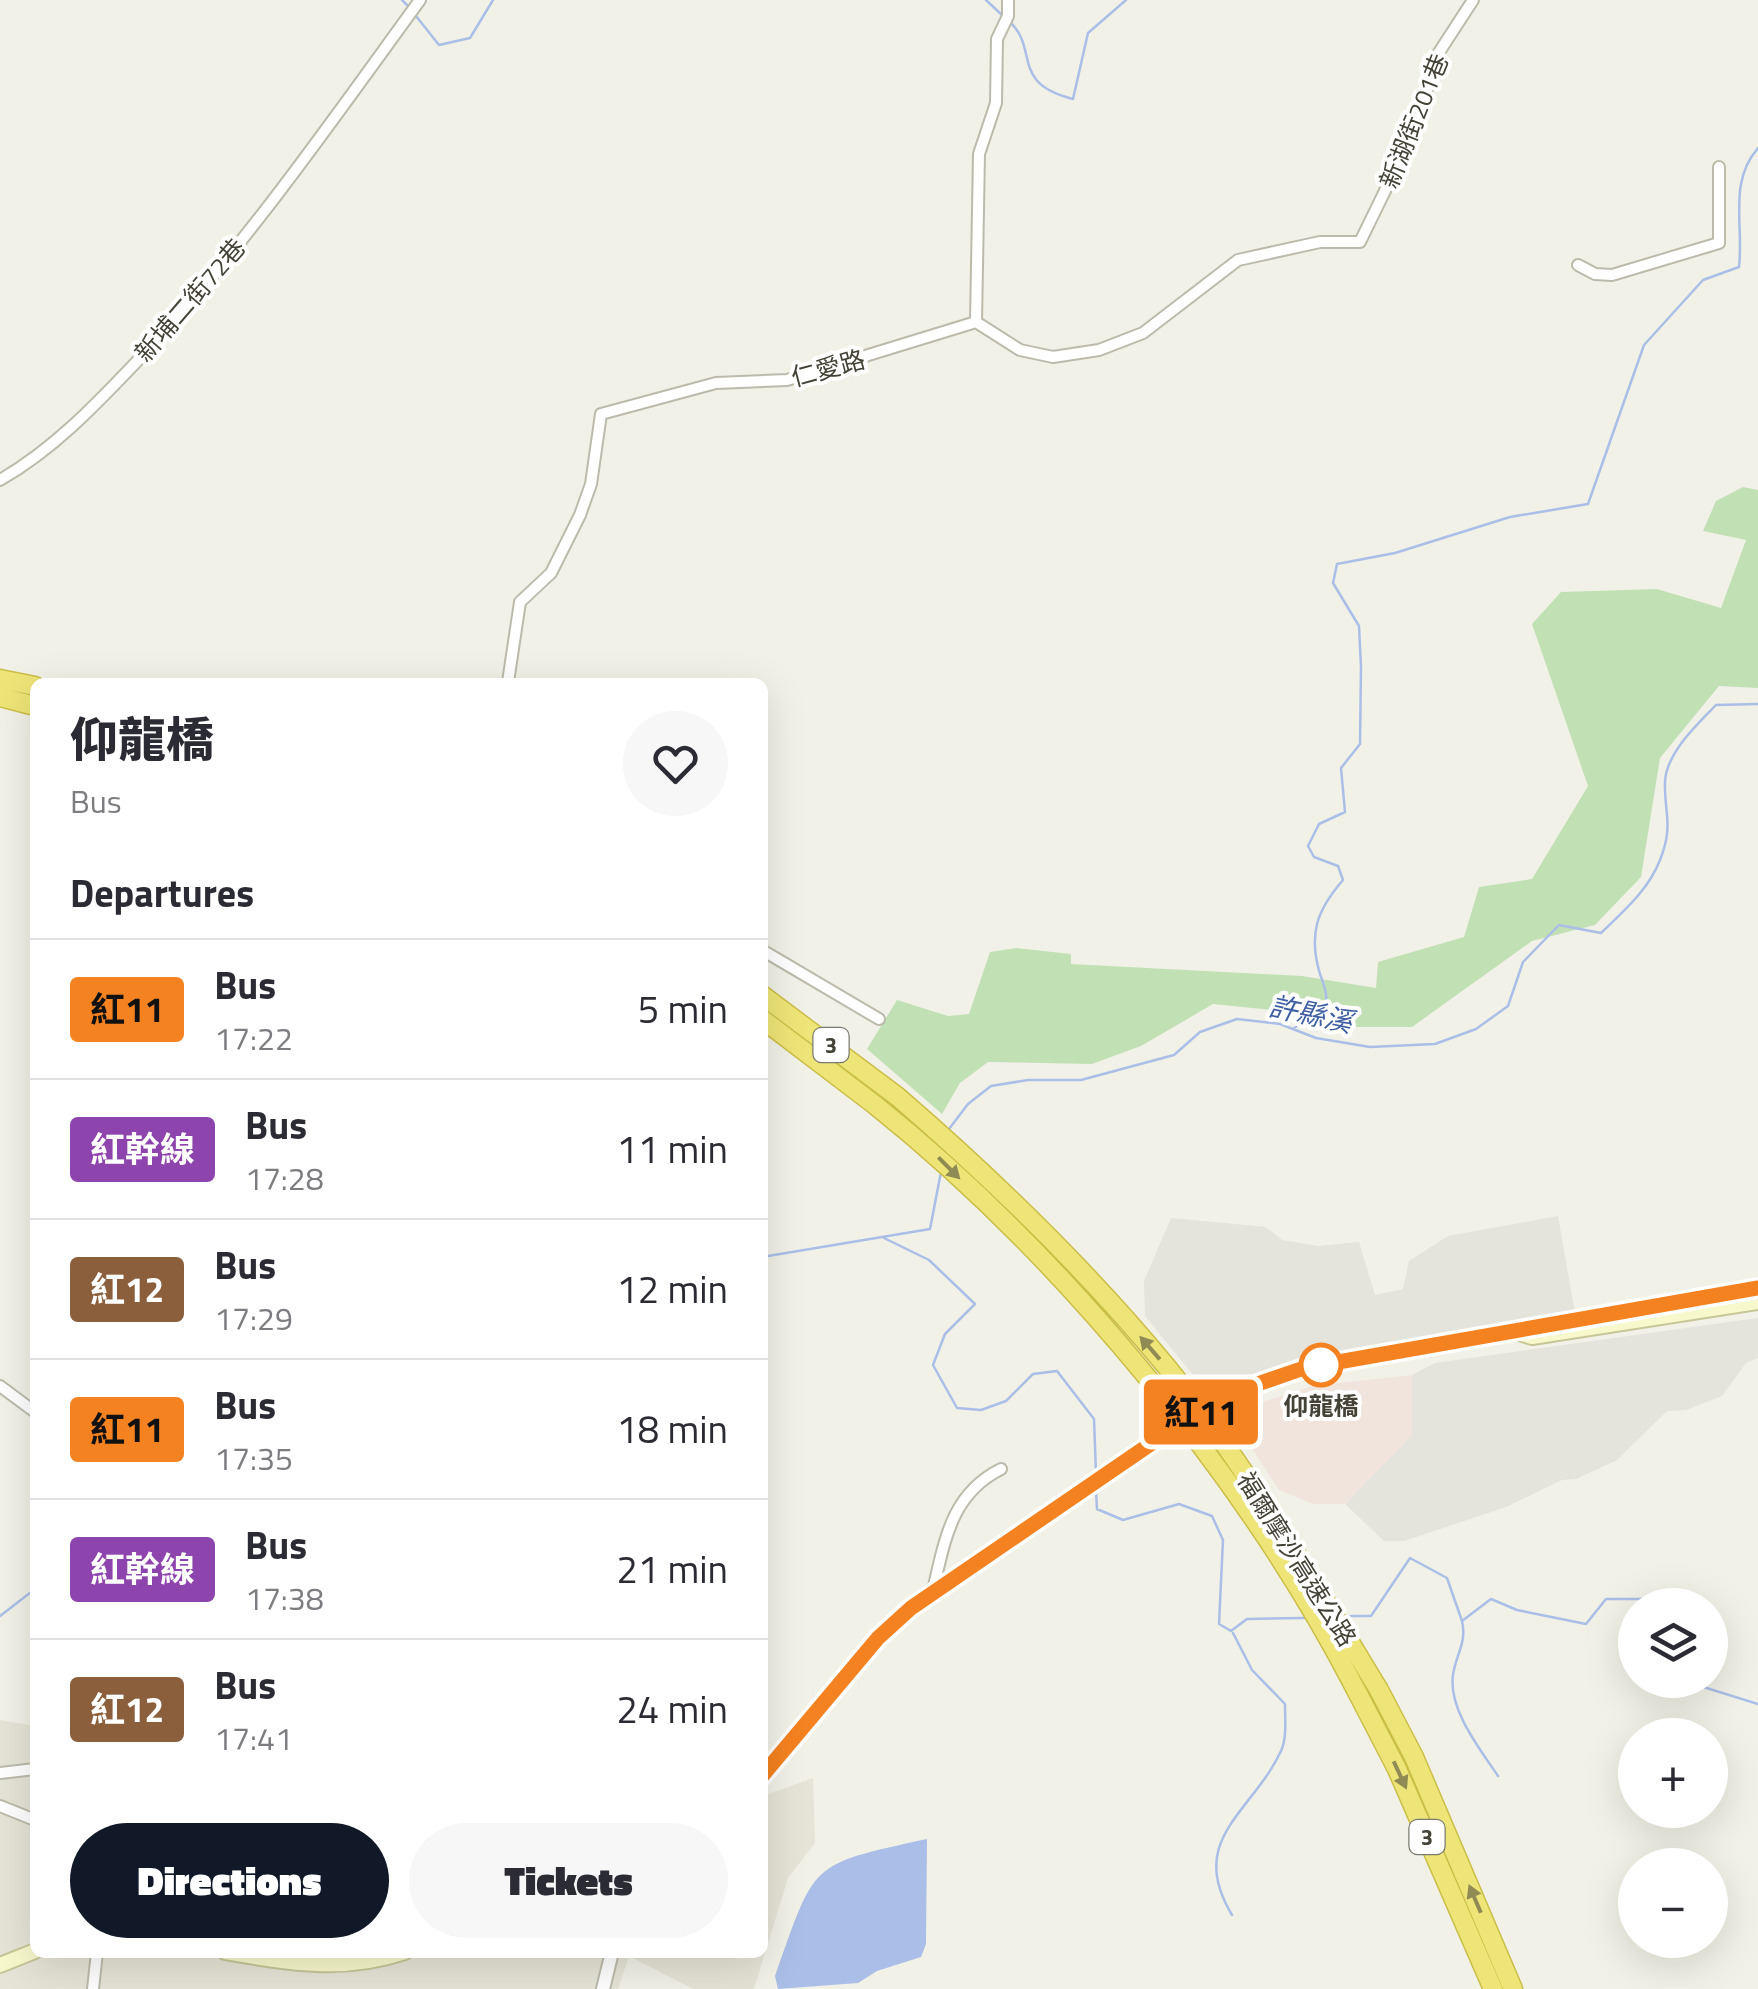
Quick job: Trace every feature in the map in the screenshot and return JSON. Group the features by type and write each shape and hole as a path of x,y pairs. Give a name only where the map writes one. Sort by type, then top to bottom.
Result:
{"highway":[{"path":"0,679 30,685"},
{"path":"0,697 30,705"},
{"name":"福爾摩沙高速公路","path":"768,1000 898,1097 1062,1247 1167,1368 1266,1506 1379,1690 1414,1757 1513,1989"},
{"name":"福爾摩沙高速公路","path":"768,1024 935,1154 1049,1267 1188,1431 1257,1525 1356,1688 1398,1769 1493,1989"}],"main road":[{"path":"1519,1334 1530,1326 1758,1288"},
{"path":"768,1769 878,1638 934,1590 1146,1447 1246,1388 1286,1372 1519,1334 1532,1337 1758,1302"},
{"path":"1,1964 30,1953"},
{"path":"263,1958 326,1968 388,1958"}],"street":[{"name":"新埔二街72巷","path":"0,480 77,424 199,296 420,0"},
{"path":"976,322 979,154 996,103 997,39 1008,16 1008,0"},
{"name":"新湖街201巷","path":"976,322 1020,350 1053,357 1099,350 1143,334 1238,260 1320,242 1360,242 1418,123 1436,57 1472,0"},
{"path":"1578,265 1595,274 1612,275 1720,242 1719,167"},
{"name":"仁愛路","path":"509,678 520,602 551,573 580,515 591,484 601,414 716,383 787,380 976,322"},
{"path":"768,953 879,1018"},
{"path":"0,1386 30,1408"},
{"path":"934,1590 948,1523 981,1479 1001,1470"},
{"path":"0,1773 30,1769"},
{"path":"0,1806 30,1818"},
{"path":"93,1989 97,1958"},
{"path":"602,1989 610,1958"}],"shaded area":[{"path":"1558,1216 1575,1313 1301,1359 1211,1397 1145,1316 1144,1281 1171,1218 1266,1227 1282,1240 1318,1246 1359,1242 1375,1295 1403,1289 1409,1261 1448,1236"},
{"path":"1758,1318 1758,1358 1746,1363 1722,1396 1686,1410 1667,1411 1617,1460 1576,1479 1562,1480 1506,1507 1404,1541 1384,1541 1345,1504 1411,1435 1412,1375 1435,1363"},
{"path":"1412,1375 1412,1435 1345,1504 1313,1504 1279,1490 1238,1427 1259,1420 1257,1404 1312,1386"},
{"path":"0,1720 30,1725 30,1958 628,1958 618,1989 0,1989"},
{"path":"813,1778 815,1843 788,1878 768,1943 768,1794"},
{"path":"633,1958 763,1958 754,1989 693,1989"}],"green space":[{"path":"1743,487 1758,490 1758,688 1719,686 1660,758 1641,877 1595,925 1532,941 1412,1027 1341,1027 1272,1010 1213,1004 1141,1046 1092,1064 988,1062 960,1083 942,1114 867,1049 897,1000 948,1016 969,1014 990,952 1016,948 1071,954 1071,964 1302,976 1376,988 1378,962 1464,937 1479,887 1532,879 1588,786 1532,624 1561,592 1657,589 1721,608 1746,540 1703,531 1716,501"}],"water":[{"path":"927,1839 926,1944 921,1957 877,1971 858,1983 778,1989 775,1976 788,1938 809,1889 821,1874 858,1855"}],"waterway":[{"path":"402,0 411,9"},
{"path":"416,16 439,45 470,38 493,0"},
{"path":"986,0 1003,16"},
{"path":"1009,21 1018,32 1040,84 1073,99 1088,33 1126,0"},
{"path":"1294,1028 1324,1012 1326,993 1316,960 1315,935 1321,912 1343,880 1338,866 1314,857 1308,846 1319,824 1345,812 1341,768 1360,744 1359,626 1333,583 1337,564 1395,553 1510,517 1588,504 1644,345 1703,280 1739,267 1740,190 1743,175 1758,148"},
{"name":"許縣溪","path":"949,1129 968,1104 991,1086 1028,1080 1081,1080 1174,1055 1200,1032 1237,1019 1280,1024 1316,1038 1370,1047 1435,1044 1476,1029 1508,1006 1523,962 1559,925 1601,933 1635,899 1655,871 1664,848 1665,782 1677,750 1716,705 1758,704"},
{"name":"許縣溪","path":"768,1256 930,1229 941,1172"},
{"path":"884,1238 929,1260 975,1304 945,1334 933,1365 957,1408 981,1410 1006,1401 1033,1374 1057,1371 1094,1419 1096,1473"},
{"path":"1096,1491 1097,1509 1123,1520 1179,1504 1212,1516 1223,1540 1219,1624 1231,1631 1247,1619 1304,1618"},
{"path":"1342,1616 1371,1616 1410,1558 1447,1578 1462,1621 1491,1599 1517,1610 1586,1624 1606,1599 1618,1599"},
{"name":"許縣溪","path":"0,1616 30,1593"},
{"path":"1462,1621 1462,1642 1453,1675 1455,1701 1467,1728 1498,1776"},
{"path":"1232,1915 1220,1889 1216,1866 1220,1846 1281,1751 1285,1722 1285,1704 1252,1670 1233,1633"},
{"path":"1728,1695 1758,1704"}],"bus line":[{"name":"紅11","path":"768,1769 878,1638 911,1608 1168,1432 1246,1388 1304,1368 1519,1334 1530,1326 1758,1288"}],"place":[{"name":"仰龍橋","path":"1321,1365"}]}
